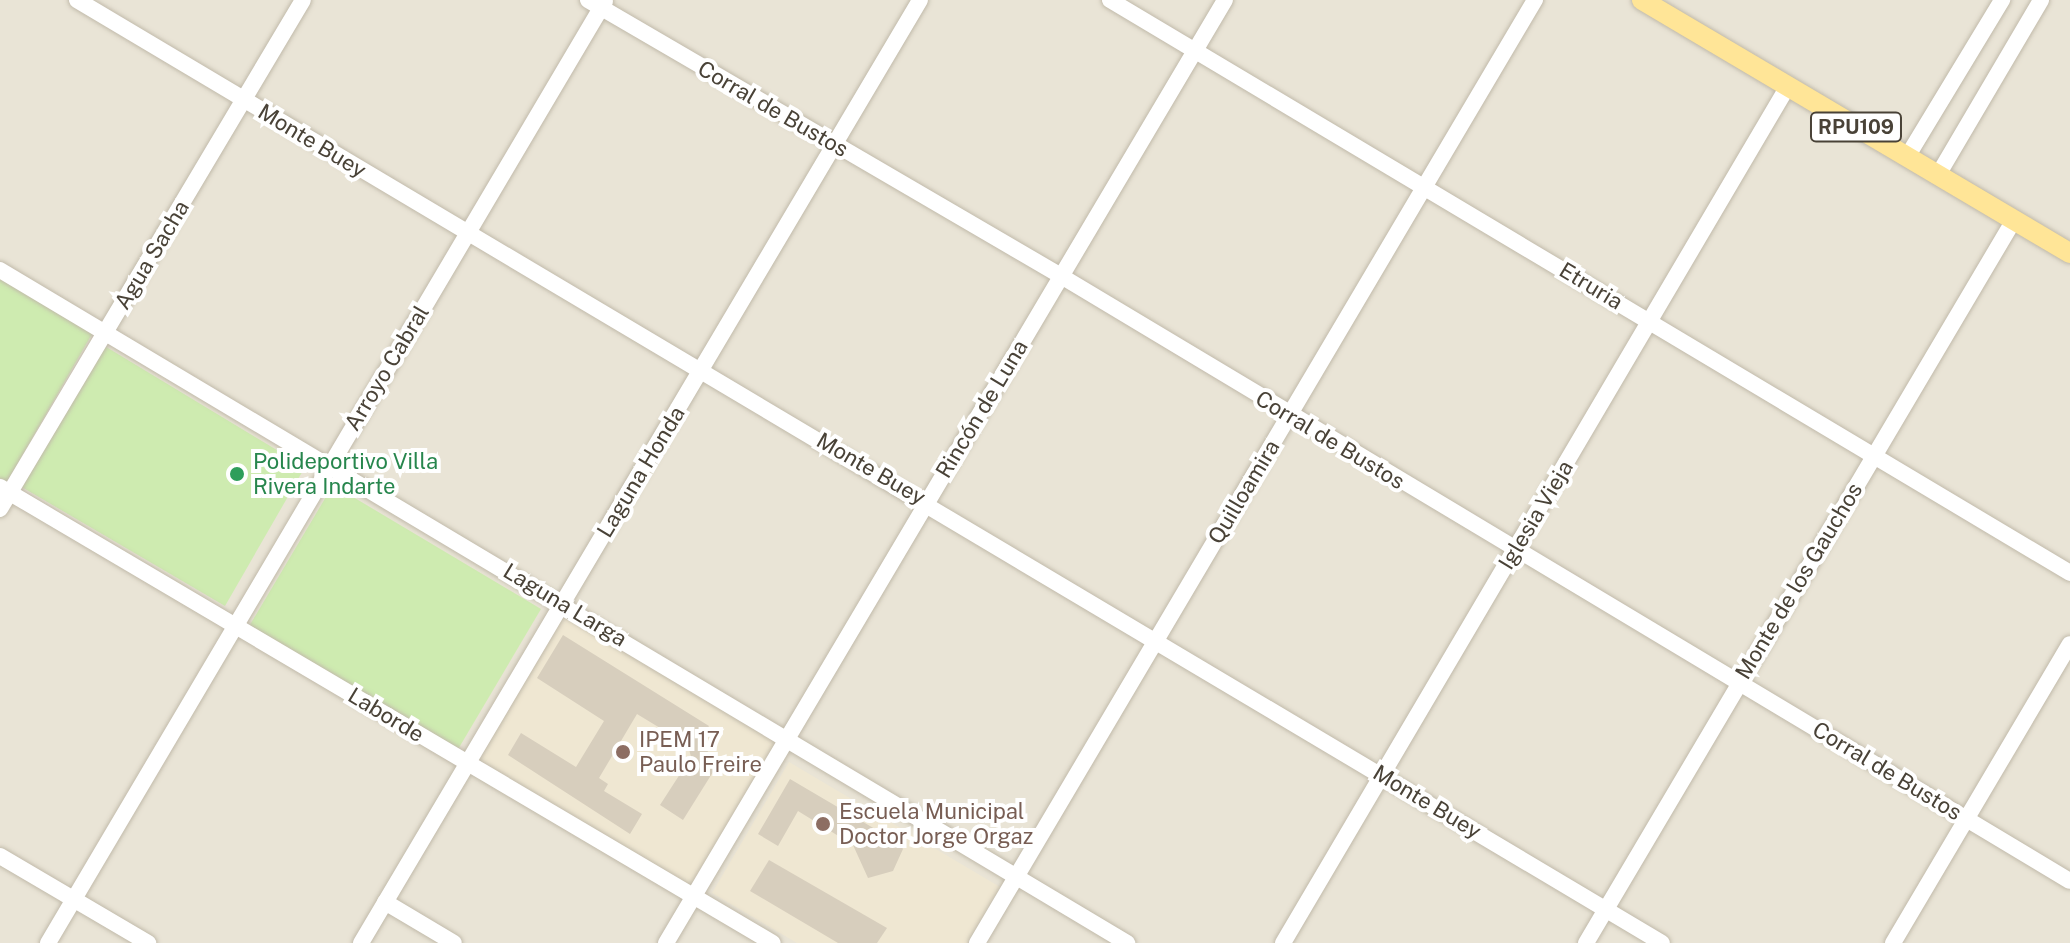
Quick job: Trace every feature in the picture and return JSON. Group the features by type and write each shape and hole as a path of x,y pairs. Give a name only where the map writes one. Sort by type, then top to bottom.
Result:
{"main road":[{"name":"RPU109","path":"1642,0 2070,253"}],"street":[{"name":"Monte Buey","path":"77,0 927,501 1662,943"},
{"name":"Agua Sacha","path":"0,509 5,490 246,101 303,0"},
{"name":"Laguna Honda","path":"361,943 920,0"},
{"name":"Etruria","path":"1110,0 1425,185 2070,573"},
{"name":"Rincón de Luna","path":"666,943 1225,0"},
{"name":"Quilloamira","path":"977,943 1535,0"},
{"path":"1907,157 2002,0"},
{"path":"1938,175 2041,0"},
{"name":"Corral de Bustos","path":"599,3 2070,881"},
{"name":"Arroyo Cabral","path":"48,943 468,232 599,3"},
{"name":"Iglesia Vieja","path":"1283,943 1788,86"},
{"name":"Monte de los Gauchos","path":"1586,943 2014,220"},
{"name":"Laguna Larga","path":"0,270 330,464 1127,943"},
{"name":"Laborde","path":"5,490 773,943"},
{"path":"1893,943 2070,644"},
{"path":"0,856 148,943"},
{"path":"385,902 454,943"}],"shaded area":[{"path":"0,0 2070,0 2070,943 0,943"},
{"name":"IPEM 17 Paulo Freire","path":"563,614 777,741 693,887 468,764"},
{"name":"Escuela Municipal Doctor Jorge Orgaz","path":"789,762 1000,887 967,943 797,943 712,893"}],"green space":[{"path":"0,278 92,334 7,482 0,478"},
{"path":"103,345 305,467 225,606 20,486"},
{"path":"333,485 541,609 457,751 248,628"}],"building":[{"path":"563,635 709,726 703,735 710,759 718,764 683,820 660,805 691,757 688,745 637,714 599,778 608,784 604,791 642,814 630,834 508,755 521,733 576,767 604,721 537,678"},
{"path":"790,779 875,829 890,831 903,849 893,871 868,878 853,845 798,811 778,846 758,834"},
{"path":"769,860 887,928 877,943 838,943 750,891"}],"place":[{"name":"Polideportivo Villa Rivera Indarte","path":"237,474"},
{"name":"IPEM 17 Paulo Freire","path":"623,752"},
{"name":"Escuela Municipal Doctor Jorge Orgaz","path":"823,824"}]}
